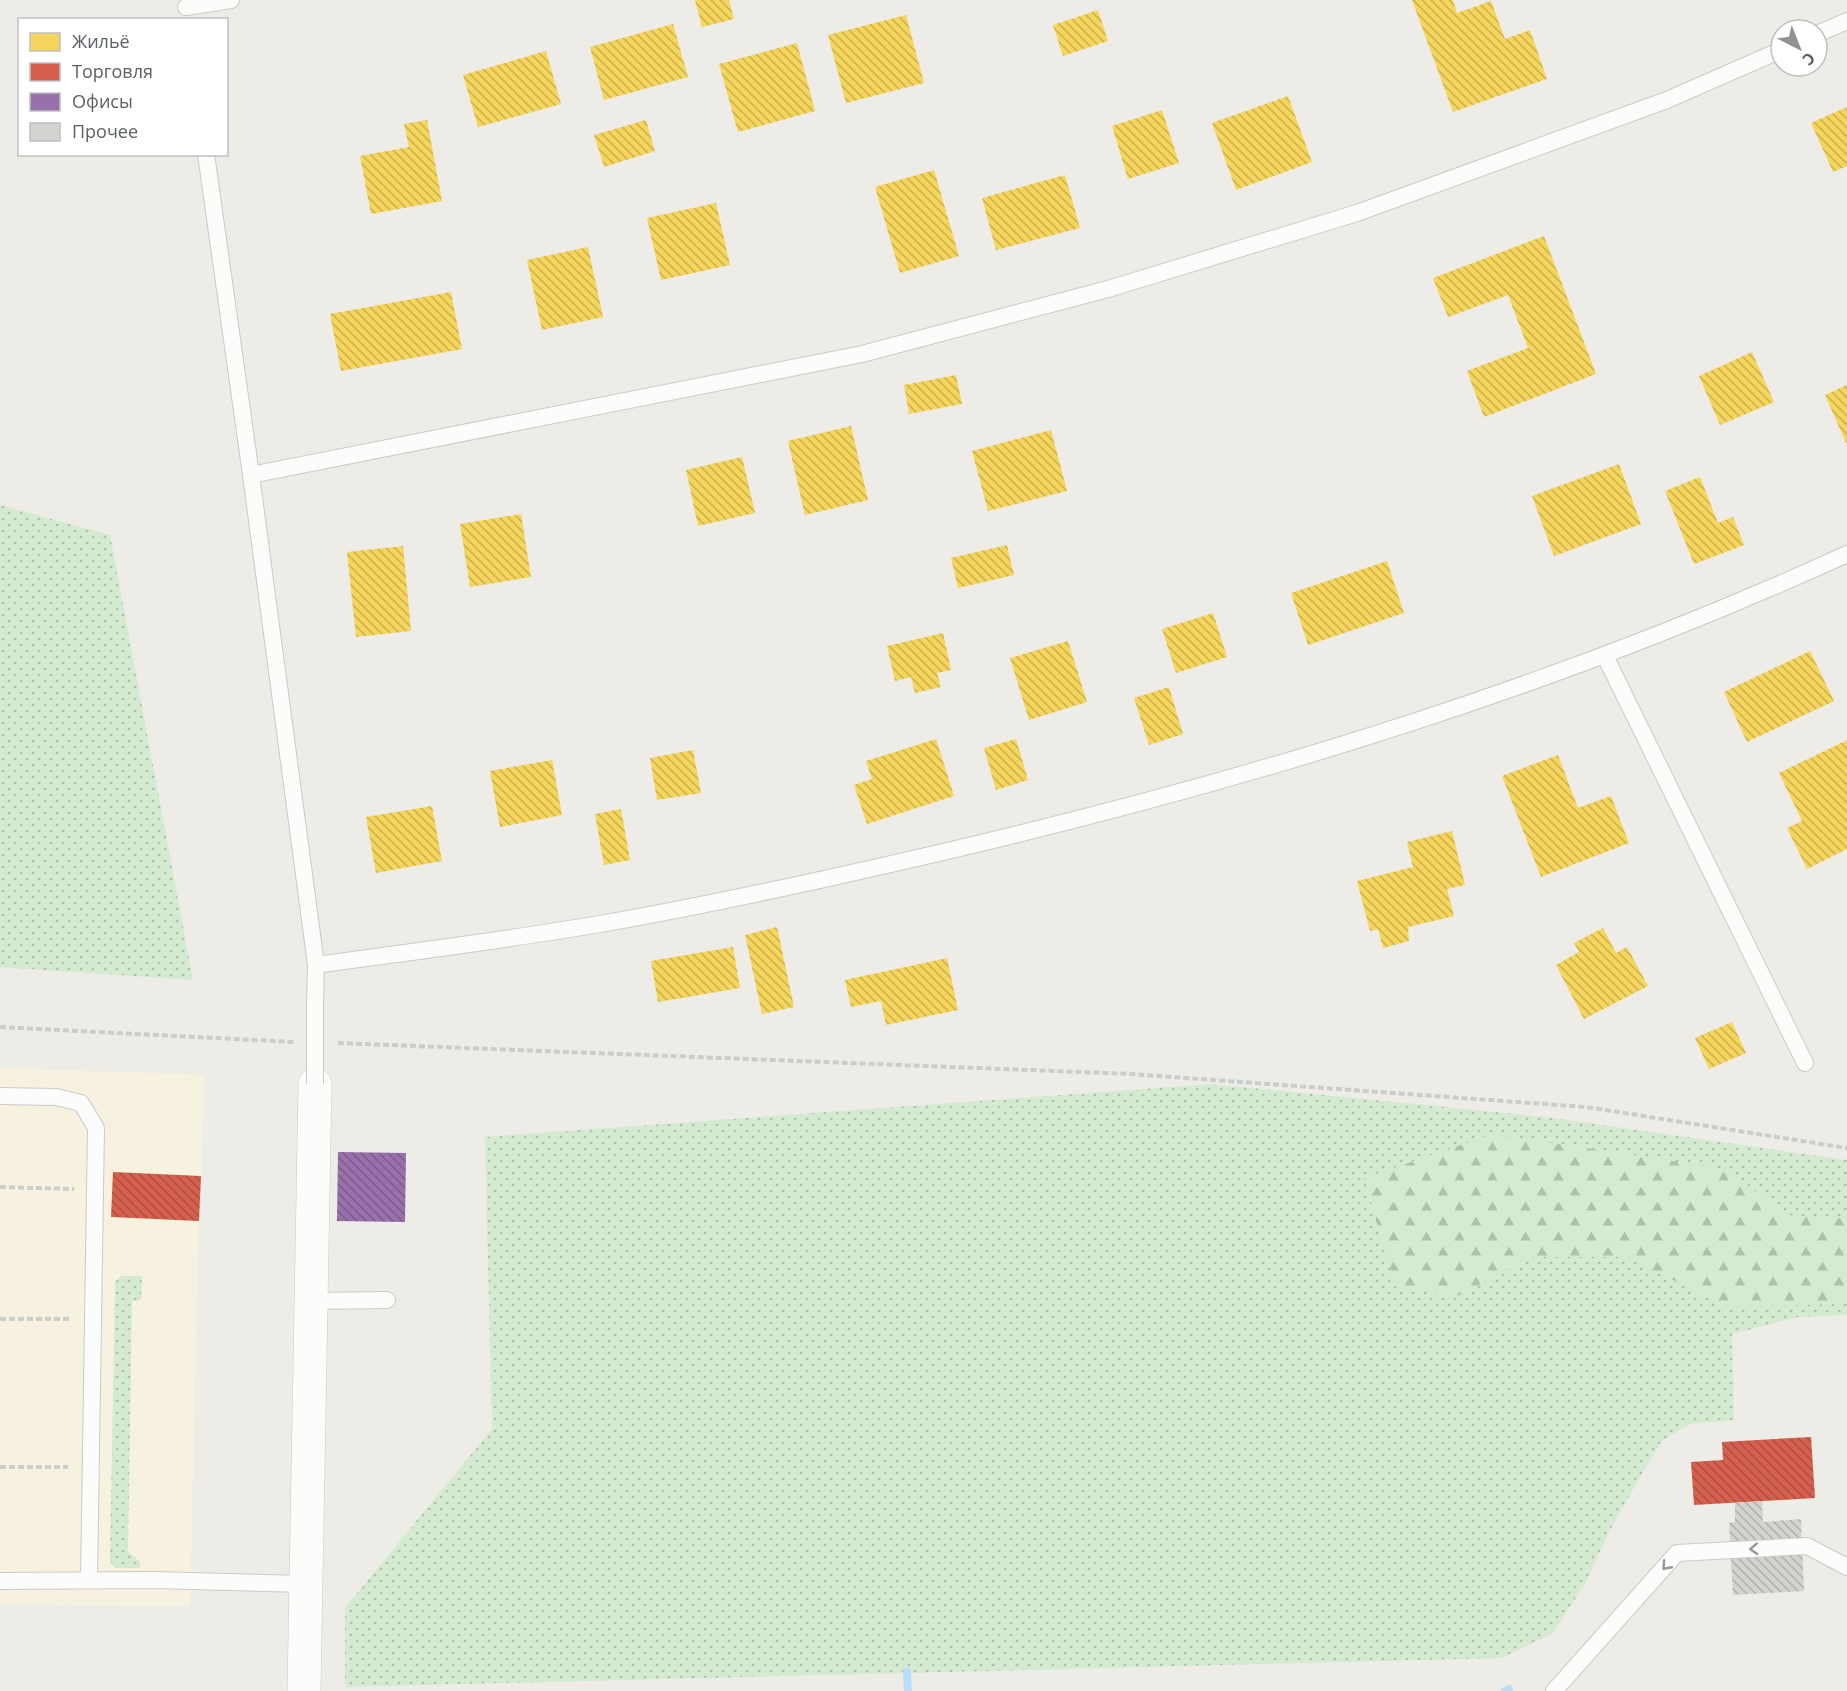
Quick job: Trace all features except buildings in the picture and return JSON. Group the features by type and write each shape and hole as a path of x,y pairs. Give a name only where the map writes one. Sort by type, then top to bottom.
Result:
{"street":[{"path":"304,1691 315,1084"}],"lane":[{"path":"186,9 231,0"},
{"path":"1829,29 1847,21"},
{"path":"250,475 862,354 1108,289 1358,213 1667,100 1769,55"},
{"path":"206,156 316,965 315,1084"},
{"path":"316,965 601,924 830,878 1123,808 1375,735 1605,656 1847,554"},
{"path":"1605,656 1805,1063"},
{"path":"0,1096 56,1097 81,1103 96,1128 88,1580"},
{"path":"312,1301 387,1300"},
{"path":"1554,1691 1677,1553 1807,1545 1847,1566"},
{"path":"0,1581 154,1580 305,1584"}],"path":[{"path":"0,1027 315,1043 1143,1075 1586,1107 1847,1148"},
{"path":"0,1186 79,1189"},
{"path":"0,1319 75,1319"},
{"path":"0,1467 70,1467"}],"shaded area":[{"path":"0,1068 205,1075 198,1242 190,1606 0,1605"}],"green space":[{"path":"0,505 110,535 193,980 0,967"},
{"path":"1212,1084 1546,1117 1847,1160 1847,1315 1797,1317 1732,1334 1734,1420 1689,1424 1662,1441 1610,1530 1585,1584 1553,1633 1502,1658 345,1687 345,1608 492,1429 485,1137"},
{"path":"1493,1134 1726,1169 1787,1215 1847,1219 1847,1304 1726,1307 1628,1257 1534,1257 1455,1297 1395,1286 1364,1178"},
{"path":"121,1276 142,1276 141,1300 132,1301 128,1551 140,1562 140,1568 115,1568 110,1561 115,1282"}],"waterway":[{"path":"907,1672 908,1691"},
{"path":"1505,1691 1509,1689"}]}
